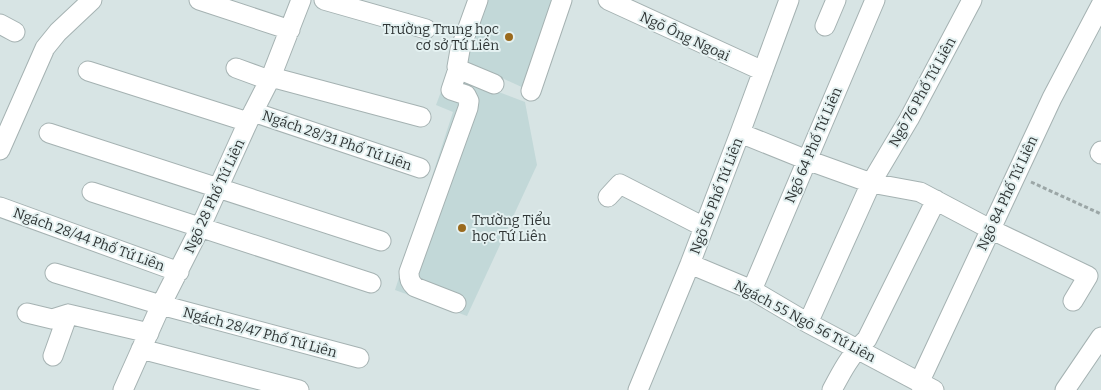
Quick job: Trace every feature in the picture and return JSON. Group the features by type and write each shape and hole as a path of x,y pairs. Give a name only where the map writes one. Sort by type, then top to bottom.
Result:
{"street":[{"path":"0,150 45,48 58,32 92,0"},
{"path":"199,0 290,30"},
{"name":"Ngõ 28 Phố Tứ Liên","path":"123,390 270,78 301,0"},
{"path":"324,0 426,29"},
{"path":"456,303 415,287 411,282 409,272 468,108 469,101 466,95 451,90 458,69 456,64 460,50 478,0"},
{"path":"531,90 562,0"},
{"name":"Ngõ Ông Ngoại","path":"608,0 763,71"},
{"name":"Ngõ 56 Phố Tứ Liên","path":"642,389 789,0"},
{"path":"825,26 836,0"},
{"name":"Ngõ 64 Phố Tứ Liên","path":"752,290 874,0"},
{"name":"Ngõ 76 Phố Tứ Liên","path":"808,323 871,183 909,119 972,0"},
{"name":"Ngõ 84 Phố Tứ Liên","path":"926,386 990,229 1052,98 1101,5"},
{"path":"236,68 421,116"},
{"path":"458,69 494,84"},
{"name":"Ngách 28/31 Phố Tứ Liên","path":"88,71 251,117 420,168"},
{"path":"49,132 381,241"},
{"path":"740,133 871,183 920,192 990,229 1088,276 1073,301"},
{"path":"608,197 620,184 704,227"},
{"path":"92,192 371,283"},
{"path":"832,390 845,365 867,339 936,200"},
{"name":"Ngách 28/44 Phố Tứ Liên","path":"0,207 179,272"},
{"name":"Ngách 55 Ngõ 56 Tứ Liên","path":"690,264 752,290 808,323 926,386"},
{"name":"Ngách 28/47 Phố Tứ Liên","path":"55,273 162,305 359,358"},
{"path":"27,313 52,319 68,314 145,341 299,390"},
{"path":"53,356 68,314"},
{"path":"1065,390 1101,337"}],"path":[{"path":"1016,174 1101,214"}],"shaded area":[{"name":"Trường Trung học cơ sở Tứ Liên","path":"488,0 553,0 526,89 465,61"},
{"name":"Trường Tiểu học Tứ Liên","path":"448,73 525,102 537,165 467,316 395,290 453,112 436,105"}],"place":[{"name":"Trường Trung học cơ sở Tứ Liên","path":"509,37"},
{"name":"Trường Tiểu học Tứ Liên","path":"462,228"}]}
